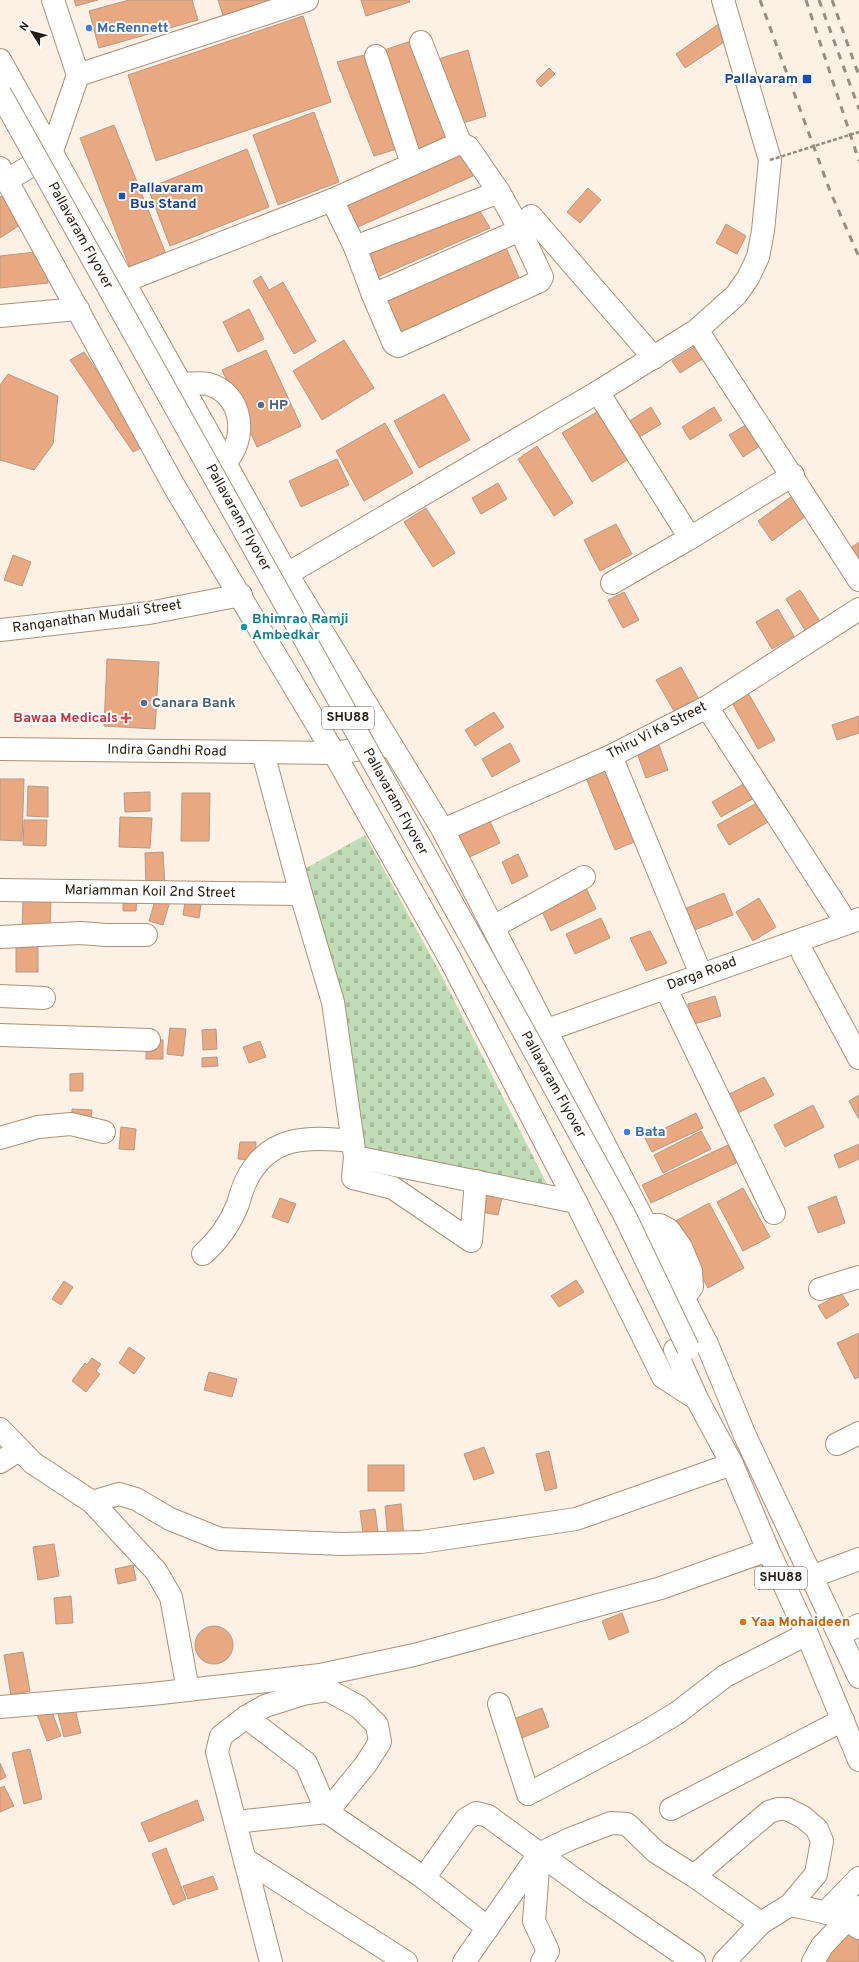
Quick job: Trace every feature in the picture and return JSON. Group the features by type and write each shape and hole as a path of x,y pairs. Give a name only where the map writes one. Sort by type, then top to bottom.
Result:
{"street":[{"path":"53,0 78,75 52,154 3,174 174,486 241,595 334,753 450,959 576,1202 663,1377 703,1395"},
{"path":"78,75 307,0"},
{"path":"287,574 654,358 698,330 736,295 748,278 758,257 763,231 770,160 723,0"},
{"path":"421,42 460,143 468,147 499,192 525,223 654,358"},
{"path":"376,56 412,164"},
{"path":"0,60 122,282 287,574 443,830 707,1344 746,1438 811,1577 840,1634 859,1677"},
{"name":"Pallavaram Flyover","path":"0,92 526,1034 624,1214 681,1349"},
{"name":"Pallavaram Flyover","path":"0,118 45,194 105,307 356,757 480,969 540,1086 612,1216 681,1349 703,1395"},
{"path":"122,282 332,200 460,143"},
{"path":"355,247 499,192"},
{"path":"332,200 355,247 373,296 394,344 398,346 540,281 542,277 525,223"},
{"path":"373,296 525,223"},
{"path":"0,316 78,309"},
{"path":"698,330 793,475 859,580"},
{"path":"180,384 208,384 222,392 232,403 240,424 240,438 231,457 224,463"},
{"path":"598,392 690,538"},
{"path":"612,583 690,538 793,475"},
{"name":"Ranganathan Mudali Street","path":"0,630 149,613 241,595"},
{"name":"Thiru Vi Ka Street","path":"443,830 610,756 707,707 859,609"},
{"path":"649,993 668,973 853,913 707,707"},
{"name":"Indira Gandhi Road","path":"0,749 334,753 391,745"},
{"path":"263,753 301,894 333,1002 354,1149 353,1178 393,1188 471,1241 476,1181"},
{"path":"610,756 697,964"},
{"path":"493,927 584,877"},
{"name":"Mariamman Koil 2nd Street","path":"0,890 301,894"},
{"name":"Darga Road","path":"547,1030 649,993 853,913"},
{"path":"0,937 80,933 146,935"},
{"path":"649,993 670,997 859,935"},
{"path":"803,954 859,1058"},
{"path":"0,996 44,998"},
{"path":"670,997 774,1213"},
{"path":"0,1035 149,1040"},
{"path":"0,1138 38,1127 72,1124 104,1132"},
{"path":"204,1254 218,1241 228,1225 246,1182 255,1165 267,1153 285,1142 307,1138 476,1181 576,1202"},
{"path":"820,1289 859,1277"},
{"name":"SHU88","path":"703,1395 768,1550 807,1634 851,1722"},
{"name":"SHU88","path":"703,1395 851,1722 859,1760"},
{"path":"0,1429 19,1450 34,1463 92,1502 156,1571 171,1596 188,1690"},
{"path":"837,1444 859,1433"},
{"path":"0,1462 19,1450"},
{"path":"92,1502 119,1494 136,1499 170,1519 220,1539 342,1544 421,1542 576,1519 732,1464"},
{"path":"0,1707 188,1690 320,1675 414,1655 661,1588 768,1550"},
{"path":"811,1577 859,1559"},
{"path":"840,1634 859,1624"},
{"path":"499,1704 528,1794 642,1734 677,1713 726,1676 807,1634"},
{"path":"236,1822 327,1812 366,1764 380,1742 377,1724 359,1707 328,1690 303,1694 265,1706 246,1717 221,1736 217,1752 271,1962"},
{"path":"246,1717 306,1763 327,1812 424,1878 488,1928"},
{"path":"671,1809 851,1722"},
{"path":"694,1876 769,1812 778,1809 787,1809 803,1817 817,1829 822,1841 816,1874 790,1905 760,1923 724,1962"},
{"path":"424,1878 466,1819 476,1813 488,1816 539,1854 694,1962"},
{"path":"464,1962 539,1854 611,1823 626,1824 656,1852 694,1876 760,1923"},
{"path":"539,1854 534,1921 548,1951 542,1962"},
{"path":"246,1860 406,1962"},
{"path":"826,1912 859,1878"},
{"path":"790,1905 855,1918"},
{"path":"813,1962 822,1946 855,1918"}],"path":[{"path":"770,160 859,132"}],"green space":[{"path":"365,835 443,978 551,1192 360,1153 333,962 301,871"}],"building":[{"path":"74,0 98,0 76,6"},
{"path":"129,0 192,0 198,20 99,48 89,11"},
{"path":"218,0 280,0 224,18"},
{"path":"361,0 409,0 410,2 366,16"},
{"path":"303,16 331,102 156,161 128,75"},
{"path":"720,23 730,38 685,68 676,54"},
{"path":"414,40 448,138 417,149 384,50"},
{"path":"468,50 486,116 456,125 438,59"},
{"path":"368,54 400,148 374,156 337,62"},
{"path":"549,68 555,74 541,87 536,81"},
{"path":"314,112 339,182 278,205 253,135"},
{"name":"Pallavaram Bus Stand","path":"114,125 166,254 130,268 80,138"},
{"path":"247,149 269,207 170,246 148,188"},
{"path":"461,150 473,176 351,230 340,204"},
{"path":"588,188 601,200 580,223 567,212"},
{"path":"5,194 23,223 0,238 0,197"},
{"path":"478,208 490,228 375,278 368,255"},
{"path":"726,224 746,236 737,254 716,243"},
{"path":"504,243 520,280 396,337 379,301"},
{"path":"44,251 48,283 0,288 0,256"},
{"path":"261,276 269,290 283,282 316,341 294,354 253,281"},
{"path":"249,309 264,339 238,352 223,322"},
{"path":"344,340 374,388 322,420 293,371"},
{"path":"696,346 704,358 680,373 672,361"},
{"path":"266,350 301,426 257,447 222,370"},
{"path":"84,352 148,444 133,452 70,360"},
{"path":"8,374 58,396 53,444 34,470 0,460 0,385"},
{"path":"444,394 470,440 419,468 394,421"},
{"path":"651,407 661,424 638,438 628,422"},
{"path":"714,407 722,420 690,440 682,427"},
{"path":"600,410 629,459 592,482 562,433"},
{"path":"385,423 413,473 364,501 336,451"},
{"path":"749,423 763,444 743,457 729,435"},
{"path":"537,446 573,503 554,516 518,459"},
{"path":"337,459 349,485 301,507 289,481"},
{"path":"498,483 507,499 481,514 472,498"},
{"path":"792,496 806,516 772,541 758,521"},
{"path":"426,508 455,553 433,567 404,522"},
{"path":"616,524 632,554 600,571 584,540"},
{"path":"859,542 859,579 841,555"},
{"path":"13,555 31,562 22,586 4,580"},
{"path":"800,590 823,626 808,635 786,599"},
{"path":"624,592 639,620 623,628 608,600"},
{"path":"778,609 794,636 772,649 756,622"},
{"path":"107,659 159,662 155,729 104,726"},
{"path":"681,667 701,703 677,716 656,680"},
{"path":"747,691 775,740 758,749 731,701"},
{"path":"494,712 504,727 475,746 465,730"},
{"path":"859,716 859,733 837,740 832,725"},
{"path":"510,743 520,761 492,777 482,759"},
{"path":"659,745 668,770 646,778 637,753"},
{"path":"610,768 639,840 615,850 586,778"},
{"path":"0,779 24,779 22,841 0,840"},
{"path":"747,782 756,797 721,817 712,802"},
{"path":"28,786 48,787 48,817 27,816"},
{"path":"150,792 150,811 125,812 124,793"},
{"path":"182,793 210,793 209,841 181,841"},
{"path":"757,803 768,822 729,845 717,825"},
{"path":"120,817 152,818 150,848 119,847"},
{"path":"488,817 500,843 463,860 452,835"},
{"path":"24,820 47,820 46,846 23,845"},
{"path":"163,852 165,887 146,888 145,853"},
{"path":"518,854 528,876 512,884 502,862"},
{"path":"585,886 596,909 551,931 540,907"},
{"path":"724,893 733,915 692,931 684,909"},
{"path":"123,895 137,895 136,911 123,911"},
{"path":"186,896 202,898 199,918 183,915"},
{"path":"156,897 170,901 163,925 149,921"},
{"path":"759,898 776,927 753,941 736,912"},
{"path":"23,899 51,899 50,930 22,929"},
{"path":"601,918 610,938 575,954 566,934"},
{"path":"650,931 667,963 646,971 630,938"},
{"path":"16,940 38,940 38,972 16,972"},
{"path":"715,996 721,1016 694,1024 688,1004"},
{"path":"170,1028 186,1029 183,1056 167,1054"},
{"path":"216,1029 217,1049 203,1050 202,1030"},
{"path":"146,1040 163,1040 163,1059 146,1059"},
{"path":"260,1041 266,1057 249,1063 243,1047"},
{"path":"217,1057 218,1066 202,1067 202,1058"},
{"path":"83,1073 83,1091 70,1091 70,1074"},
{"path":"764,1077 774,1095 732,1116 723,1097"},
{"path":"859,1095 859,1118 858,1118 849,1101"},
{"path":"813,1105 824,1127 785,1147 774,1125"},
{"path":"72,1109 92,1110 90,1125 72,1123"},
{"path":"696,1113 703,1128 652,1152 645,1138"},
{"path":"121,1127 136,1129 134,1150 119,1149"},
{"path":"701,1131 711,1149 663,1173 654,1155"},
{"path":"240,1142 256,1142 255,1160 238,1159"},
{"path":"859,1144 859,1159 839,1168 834,1155"},
{"path":"728,1145 736,1163 651,1203 642,1185"},
{"path":"479,1188 503,1193 498,1215 475,1211"},
{"path":"743,1188 770,1237 743,1251 717,1202"},
{"path":"836,1196 845,1223 818,1233 808,1207"},
{"path":"280,1198 296,1204 288,1223 272,1217"},
{"path":"709,1203 744,1268 708,1288 672,1223"},
{"path":"576,1280 584,1292 559,1307 551,1296"},
{"path":"64,1281 73,1287 61,1305 52,1299"},
{"path":"841,1293 849,1305 826,1319 818,1306"},
{"path":"859,1333 859,1377 855,1379 837,1343"},
{"path":"129,1347 145,1358 134,1374 119,1363"},
{"path":"92,1358 101,1364 96,1371 100,1374 86,1392 72,1381 85,1363 87,1365"},
{"path":"209,1372 237,1379 232,1397 204,1390"},
{"path":"484,1447 494,1473 474,1480 464,1454"},
{"path":"549,1451 557,1488 545,1491 536,1454"},
{"path":"368,1465 404,1465 404,1491 368,1491"},
{"path":"401,1504 404,1538 388,1540 385,1506"},
{"path":"375,1509 378,1532 363,1534 360,1511"},
{"path":"54,1544 59,1576 38,1580 33,1547"},
{"path":"133,1565 136,1580 118,1584 115,1569"},
{"path":"71,1596 73,1623 56,1624 54,1598"},
{"path":"622,1613 629,1632 609,1640 602,1621"},
{"path":"210,1626 218,1626 228,1631 232,1638 232,1652 228,1659 218,1664 210,1664 200,1659 198,1656 195,1649 195,1641 200,1631 203,1629"},
{"path":"23,1652 30,1691 11,1695 4,1655"},
{"path":"73,1701 81,1733 64,1737 56,1706"},
{"path":"49,1704 61,1736 47,1741 35,1709"},
{"path":"542,1708 549,1727 519,1739 511,1720"},
{"path":"30,1749 42,1799 24,1804 12,1753"},
{"path":"0,1763 6,1777 0,1780"},
{"path":"4,1786 14,1806 0,1812 0,1788"},
{"path":"197,1800 204,1820 149,1842 141,1823"},
{"path":"166,1848 186,1899 173,1905 152,1854"},
{"path":"213,1876 218,1889 188,1899 183,1886"},
{"path":"848,1928 859,1935 859,1962 825,1962"}],"railway":[{"path":"760,0 830,191 859,257"},
{"path":"806,0 859,161"},
{"path":"819,0 859,109"},
{"path":"832,0 859,76"}],"place":[{"name":"McRennett","path":"89,28"},
{"name":"Pallavaram","path":"807,79"},
{"name":"Pallavaram Bus Stand","path":"122,196"},
{"name":"HP","path":"261,405"},
{"name":"Bhimrao Ramji Ambedkar","path":"244,627"},
{"name":"Canara Bank","path":"144,703"},
{"name":"Bawaa Medicals","path":"126,718"},
{"name":"Bata","path":"627,1132"},
{"name":"Yaa Mohaideen","path":"743,1622"}]}
